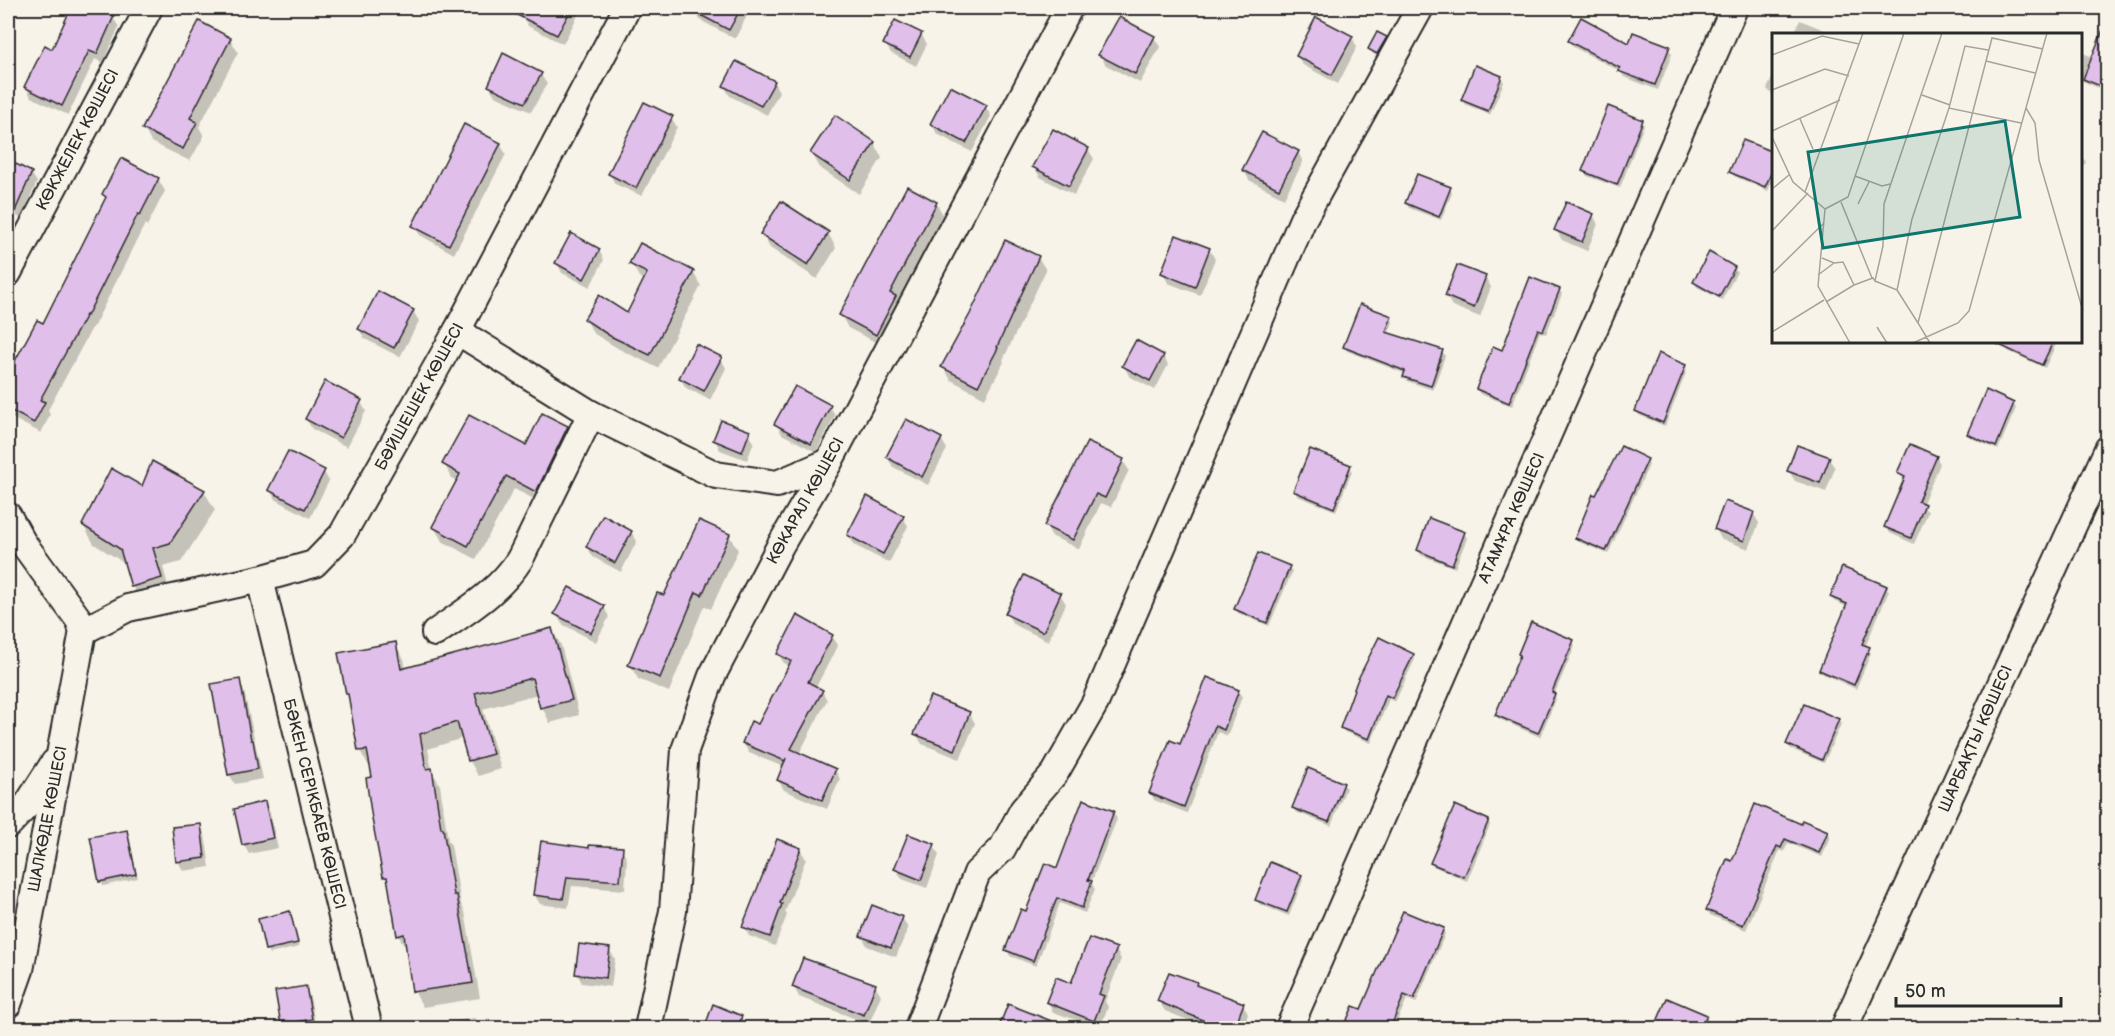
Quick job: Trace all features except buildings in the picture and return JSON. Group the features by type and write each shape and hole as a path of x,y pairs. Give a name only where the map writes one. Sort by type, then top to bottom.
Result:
{"street":[{"name":"КӨКЖЕЛЕК КӨШЕСІ","path":"8,273 149,8"},
{"name":"БӘЙШЕШЕК КӨШЕСІ","path":"83,632 128,608 260,579 314,564 342,535 456,331 627,8"},
{"name":"КӨКАРАЛ КӨШЕСІ","path":"648,1029 673,911 685,750 712,676 780,546 829,462 1069,8"},
{"path":"918,1029 976,873 1002,849 1023,810 1055,773 1095,703 1303,219 1420,8"},
{"name":"АТАМҰРА КӨШЕСІ","path":"1289,1029 1734,8"},
{"path":"456,331 591,414 716,475 777,484 829,462"},
{"path":"435,633 495,591 510,575 591,414"},
{"name":"ШАРБАҚТЫ КӨШЕСІ","path":"1844,1029 2108,449"},
{"path":"8,516 23,543 79,620 83,632"},
{"name":"БӘКЕН СЕРІКБАЕВ КӨШЕСІ","path":"260,579 369,1029"},
{"name":"ШАЛКӨДЕ КӨШЕСІ","path":"8,1004 20,970 83,632"},
{"path":"8,825 27,805 61,753"}]}
